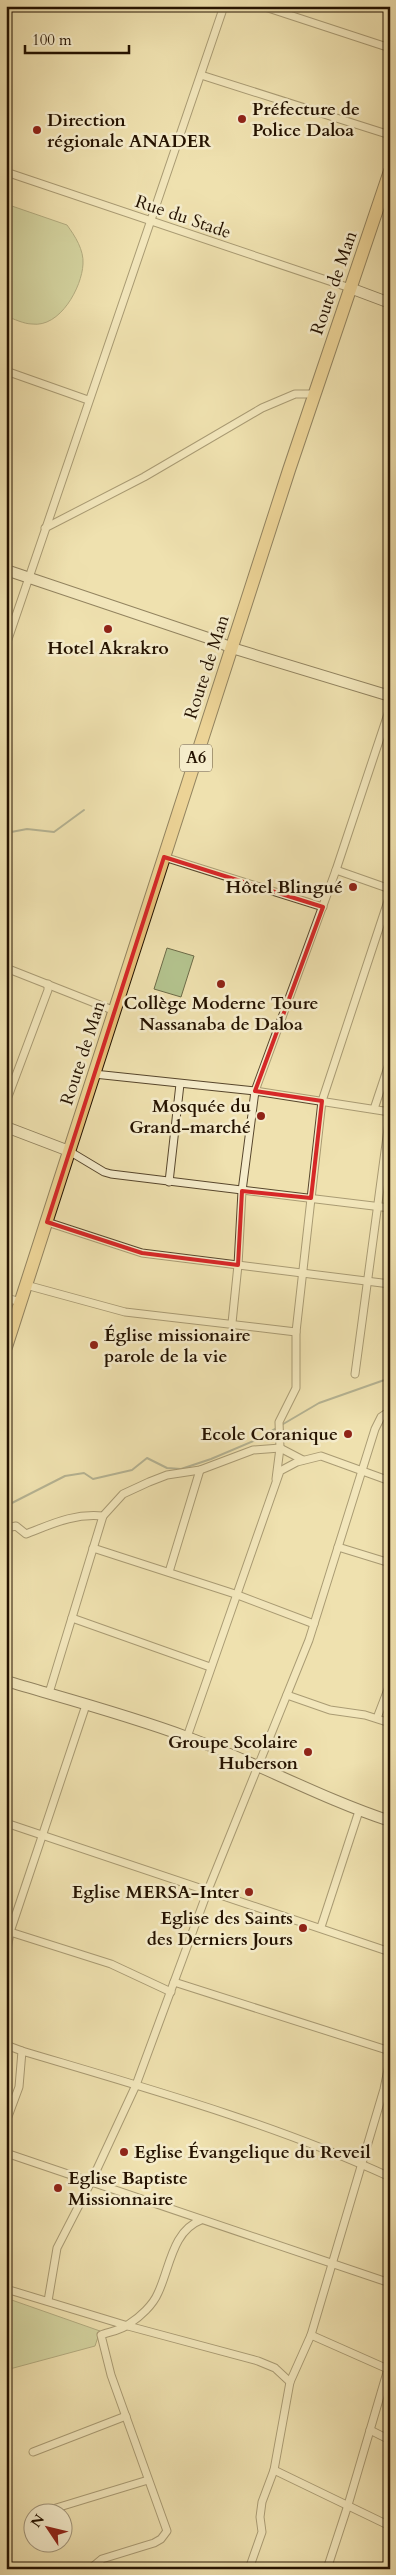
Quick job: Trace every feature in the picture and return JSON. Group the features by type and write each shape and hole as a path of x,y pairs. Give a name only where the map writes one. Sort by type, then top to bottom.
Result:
{"highway":[{"name":"Route de Man","path":"6,1347 232,648 390,171"}],"street":[{"path":"6,645 88,400 152,222 224,6"},
{"path":"262,6 390,48"},
{"path":"201,75 390,135"},
{"name":"Rue du Stade","path":"6,172 350,288"},
{"path":"350,288 390,303"},
{"path":"6,371 88,400"},
{"path":"46,528 144,477 262,408 295,394 315,394"},
{"path":"6,570 30,576 232,648 390,696"},
{"path":"232,1324 238,1265 242,1191 255,1091 323,907 390,708"},
{"path":"164,857 323,907"},
{"path":"336,870 390,889"},
{"path":"186,1737 276,1480 280,1448 279,1422 296,1388 296,1332 322,1101 390,895"},
{"path":"6,968 114,1011"},
{"path":"6,1102 48,990 48,984"},
{"path":"374,1110 390,1061"},
{"path":"94,1074 255,1091 390,1113 376,1206 355,1374"},
{"path":"169,1182 180,1084"},
{"path":"6,1127 69,1151 104,1172 169,1182 390,1208"},
{"path":"47,1222 142,1253 390,1284"},
{"path":"26,1285 125,1312 296,1332"},
{"path":"6,1298 21,1302"},
{"path":"48,2301 57,2248 91,2182 136,2085 208,1890 314,1624 375,1429 381,1417 390,1412"},
{"path":"49,1693 103,1516 123,1494 167,1475 200,1470 253,1450 280,1448 303,1460"},
{"path":"276,1480 284,1468 303,1460 321,1456 390,1481"},
{"path":"169,1572 200,1470"},
{"path":"6,1528 16,1526 26,1534 63,1519 87,1514 103,1516"},
{"path":"338,1547 390,1563"},
{"path":"94,1548 235,1594 314,1624"},
{"path":"72,1618 210,1667"},
{"path":"6,1681 186,1737 257,1765 331,1801 390,1821"},
{"path":"377,1718 390,1684"},
{"path":"286,1695 330,1710 377,1718 390,1723"},
{"path":"6,1956 8,1931 43,1835 86,1705"},
{"path":"322,1927 359,1811"},
{"path":"6,1823 322,1927 390,1952"},
{"path":"8,1931 111,1964 171,1992"},
{"path":"174,1982 390,2051"},
{"path":"6,2044 22,2051 136,2085 316,2144 390,2177"},
{"path":"6,2122 19,2087 22,2051"},
{"path":"249,2569 262,2532 260,2516 262,2502 274,2470 290,2382 312,2335 361,2164 387,2090 390,2060"},
{"path":"6,2153 390,2283"},
{"path":"90,2569 102,2559 154,2543 165,2535 166,2525 126,2416 101,2335 128,2326 157,2295 186,2228 201,2220"},
{"path":"6,2289 128,2326 258,2361 275,2368 290,2382"},
{"path":"312,2335 389,2370 327,2569"},
{"path":"32,2452 126,2416"},
{"path":"370,2430 390,2440"},
{"path":"274,2470 390,2526"},
{"path":"72,2503 148,2480"}],"highlighted area":[{"path":"164,857 323,907 255,1091 322,1101 311,1198 242,1191 238,1265 142,1253 47,1222"}],"green space":[{"path":"6,204 67,225 76,238 82,254 82,273 74,294 60,313 52,320 42,324 26,323 6,316"},
{"path":"167,948 194,956 181,997 154,989"},
{"path":"6,2298 100,2331 95,2346 6,2370"}],"waterway":[{"path":"6,833 27,829 54,832 84,810"},
{"path":"6,1506 65,1476 84,1473 93,1479 132,1470 147,1458 167,1468 181,1469 256,1440 319,1403 390,1378"}],"place":[{"name":"Préfecture de Police Daloa","path":"242,119"},
{"name":"Direction régionale ANADER","path":"37,130"},
{"name":"Hotel Akrakro","path":"108,629"},
{"name":"Hôtel Blingué","path":"353,887"},
{"name":"Collège Moderne Toure Nassanaba de Daloa","path":"221,984"},
{"name":"Mosquée du Grand-marché","path":"261,1116"},
{"name":"Église missionaire parole de la vie","path":"94,1345"},
{"name":"Ecole Coranique","path":"348,1434"},
{"name":"Groupe Scolaire Huberson","path":"308,1752"},
{"name":"Eglise MERSA-Inter","path":"249,1892"},
{"name":"Eglise des Saints des Derniers Jours","path":"303,1928"},
{"name":"Eglise Évangelique du Reveil","path":"124,2152"},
{"name":"Eglise Baptiste Missionnaire","path":"58,2188"}]}
